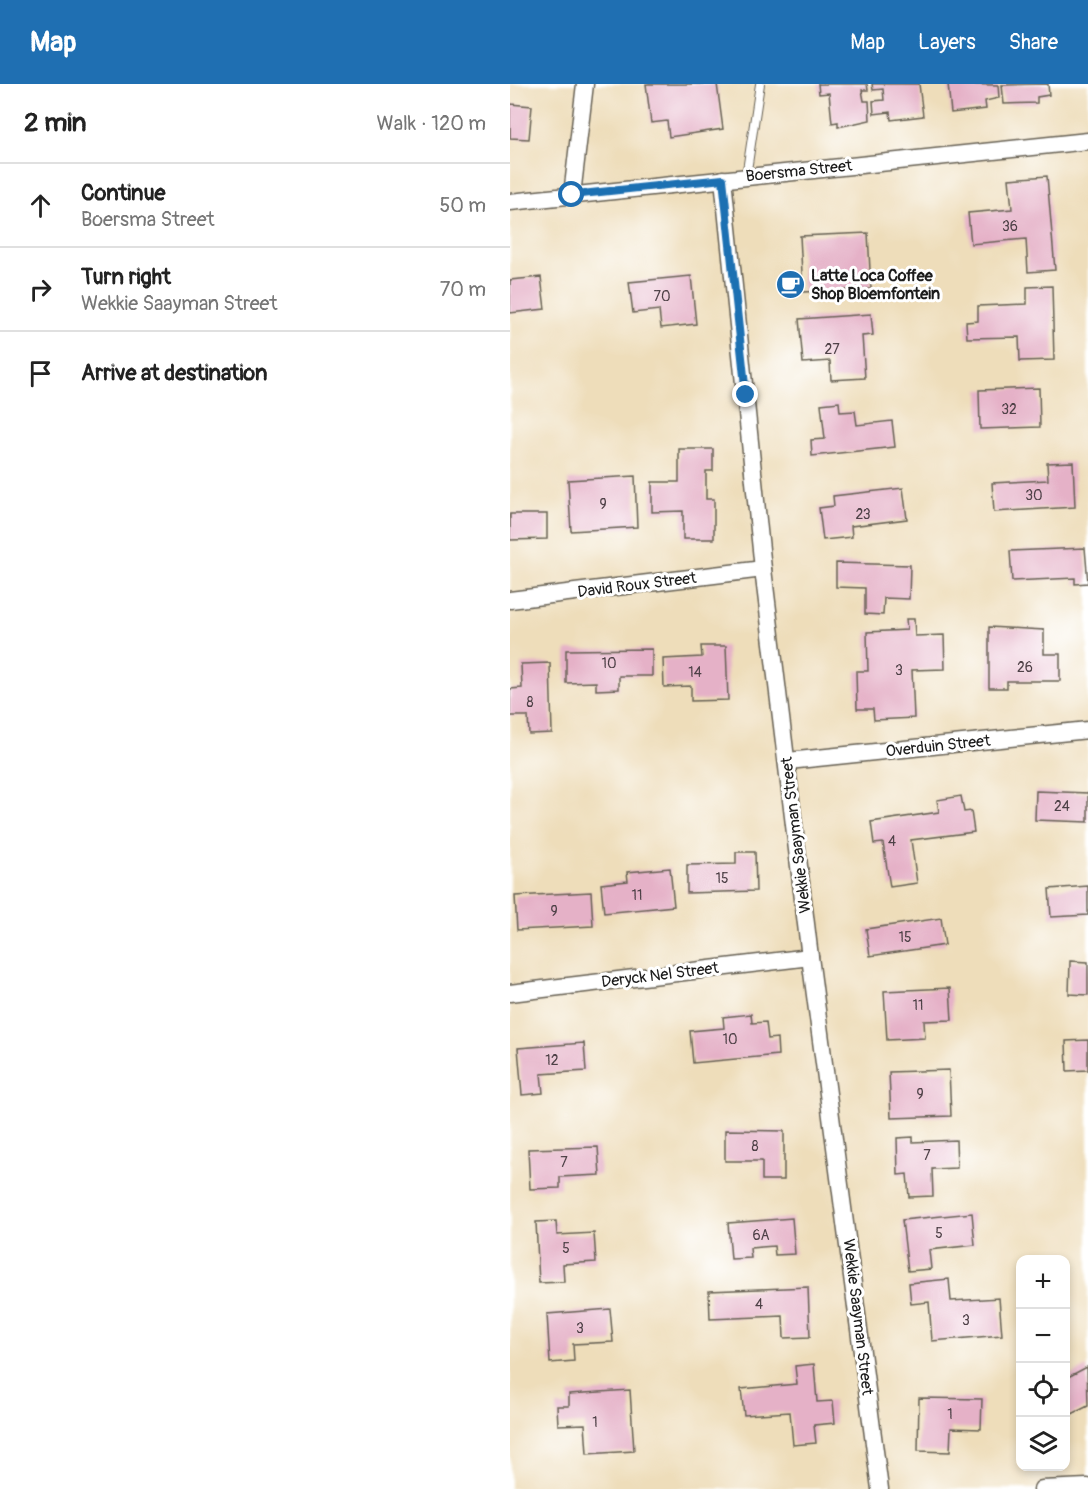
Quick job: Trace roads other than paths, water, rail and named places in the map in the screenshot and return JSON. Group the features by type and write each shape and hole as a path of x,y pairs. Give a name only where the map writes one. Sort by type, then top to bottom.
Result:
{"street":[{"path":"572,195 585,84"},
{"name":"Boersma Street","path":"510,202 1088,141"},
{"name":"Wekkie Saayman Street","path":"723,179 764,569 810,957 880,1489"},
{"name":"David Roux Street","path":"510,600 764,569"},
{"name":"Overduin Street","path":"788,761 1088,730"},
{"name":"Deryck Nel Street","path":"510,993 810,957"},
{"path":"1042,1489 1088,1487"}],"lane":[{"path":"746,177 759,84"}],"place":[{"name":"Latte Loca Coffee Shop Bloemfontein","path":"790,285"}]}
